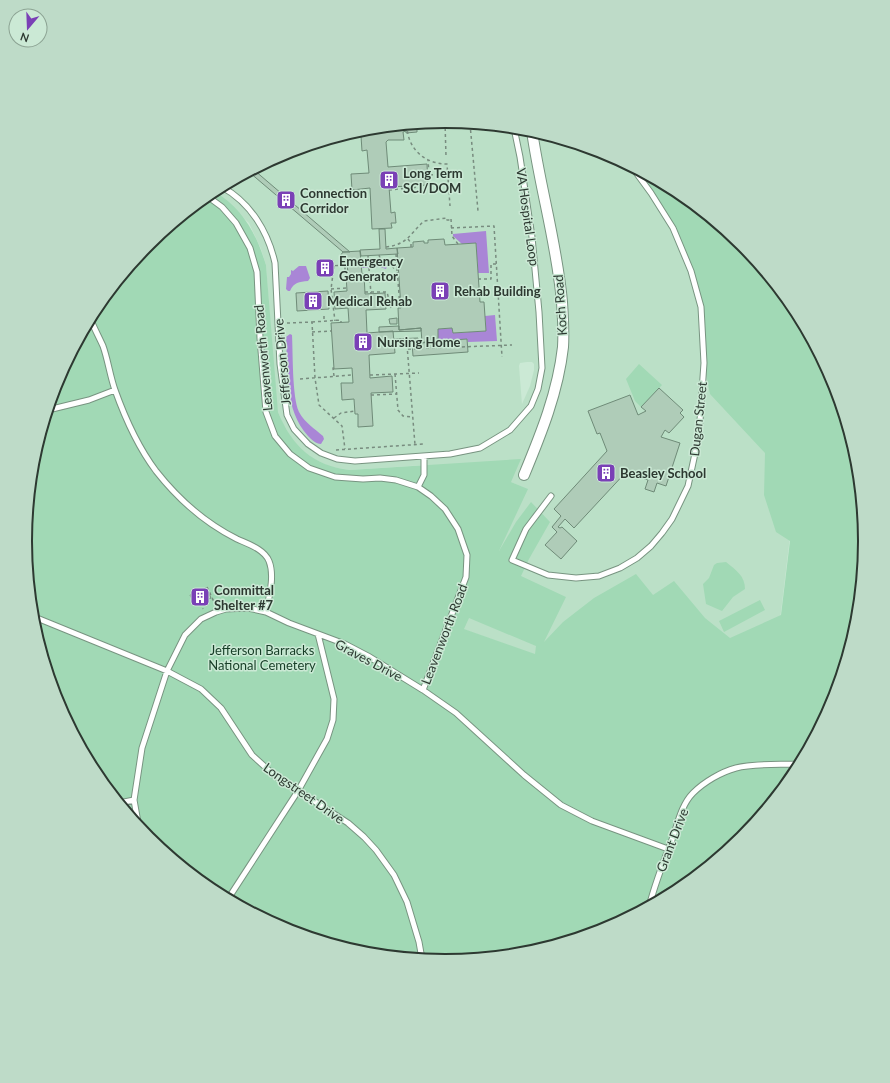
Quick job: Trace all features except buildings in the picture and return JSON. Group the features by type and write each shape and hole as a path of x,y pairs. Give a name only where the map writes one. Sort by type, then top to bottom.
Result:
{"street":[{"name":"Koch Road","path":"524,475 550,408 559,372 563,346 563,316 560,280 533,138"}],"lane":[{"name":"VA Hospital Loop","path":"480,448 510,430 531,406 538,388 542,368 539,312 532,237 515,134"},
{"name":"Dugan Street","path":"551,496 526,529 512,560 548,574 576,578 599,576 620,568 637,558 662,533 672,519 688,486 699,435 704,363 701,308 691,271 673,228 652,193 640,178"},
{"name":"Jefferson Drive","path":"227,191 244,204 262,226 272,247 275,263 280,364 287,415 294,429 308,444 321,453 337,459 355,461 450,454 480,448"},
{"name":"Leavenworth Road","path":"213,200 222,207 236,223 250,248 257,272 260,338 266,412 276,436 290,454 309,468 335,478 396,480 418,487 432,496 445,509 458,529 467,555 466,577 423,690"},
{"path":"93,325 103,347 115,390 128,422 141,448 156,471 180,498 200,516 230,536 259,550 268,559 272,568 266,612"},
{"path":"54,408 89,400 115,390"},
{"path":"418,487 424,475 424,456"},
{"name":"Graves Drive","path":"137,817 134,800 142,748 167,671 185,635 201,619 216,612 226,609 248,608 266,612 289,623 345,644 368,656 423,690 456,713 524,775 561,806 592,821 668,848"},
{"name":"Longstreet Drive","path":"40,619 167,671 201,689 221,708 252,755 274,775 348,823 376,850 394,875 407,902 421,954"},
{"path":"231,894 298,791 327,739 333,720 334,699 318,634"},
{"name":"Grant Drive","path":"651,899 654,886 683,810 693,793 705,783 722,773 736,768 792,764"},
{"path":"124,802 134,800"}],"path":[{"path":"445,128 446,156"},
{"path":"470,129 478,211"},
{"path":"406,130 408,140 417,152 428,160 447,164 450,206"},
{"path":"389,190 430,186 428,160"},
{"path":"429,175 448,174"},
{"path":"386,247 396,246 408,238 424,221 447,218 447,220 451,219 452,236 458,244"},
{"path":"451,228 494,226 502,357"},
{"path":"408,238 411,243 411,247"},
{"path":"396,254 400,308"},
{"path":"379,255 380,258 390,263 395,270 398,270"},
{"path":"368,256 371,294"},
{"path":"478,279 492,278 491,264 497,264"},
{"path":"329,266 345,266 345,270 348,269"},
{"path":"334,266 331,289 335,321"},
{"path":"331,289 346,288"},
{"path":"365,292 387,292 391,308"},
{"path":"324,316 324,321"},
{"path":"287,323 341,320 341,322"},
{"path":"312,322 314,378 318,405 342,426 344,449"},
{"path":"312,332 332,331"},
{"path":"408,349 512,344"},
{"path":"407,345 415,445"},
{"path":"334,368 334,376"},
{"path":"370,375 419,373"},
{"path":"395,374 400,413 403,416 413,417"},
{"path":"300,379 352,375"},
{"path":"371,395 397,394"},
{"path":"334,418 341,413 355,411"},
{"path":"337,450 424,444"},
{"path":"207,587 216,606"},
{"path":"200,603 204,611"}],"shaded area":[{"path":"418,129 472,129 526,136 578,150 628,171 674,198 717,231 737,249 773,290 803,335 812,353 766,737 463,629 527,489 511,482 425,465 350,470 331,467 314,459 299,448 283,424 278,412 266,265 261,249 249,223 219,196 262,171 287,160 312,150 364,136"},
{"path":"486,231 489,273 478,273 476,243 462,244 453,236 453,234"},
{"path":"361,260 377,260 388,263 386,269 380,267 361,268"},
{"path":"299,266 306,266 310,278 308,281 295,284 290,291 288,291 286,289 287,277 291,274 291,270 293,271"},
{"path":"495,315 497,341 468,342 467,339 438,341 438,329 452,328 453,333 486,331 485,316"},
{"path":"290,334 292,335 294,386 297,405 299,412 304,419 310,426 323,436 324,439 321,444 316,443 311,439 300,425 291,402 286,337"}],"green space":[{"name":"Jefferson Barracks National Cemetery","path":"642,178 674,198 696,214 737,249 773,290 803,335 827,383 844,435 850,461 857,514 857,569 850,622 844,648 827,700 803,748 788,771 756,814 737,834 696,869 674,885 628,912 578,933 526,947 499,951 472,954 418,954 364,947 312,933 262,912 238,899 194,869 153,834 134,814 117,793 87,748 63,700 46,648 40,622 33,569 32,542 33,514 40,461 46,435 63,383 87,335 102,312 134,269 153,249 194,214 220,195 241,214 258,242 266,265 278,412 290,435 297,444 315,459 337,468 350,470 521,459 511,482 528,489 499,551 516,522 531,502 550,522 521,576 566,597 544,642 563,622 594,598 636,574 653,595 674,581 705,618 730,638 781,615 790,541 776,532 764,495 765,453 710,394 704,363 701,301 674,231","holes":["469,618 536,646 535,654 464,629"]},
{"path":"639,364 662,385 641,407 635,401 626,379"},
{"path":"726,562 742,577 745,584 745,589 733,597 722,611 706,604 703,584 709,578 714,565 717,563"},
{"path":"760,600 765,610 724,632 719,621"}],"pier":[{"path":"532,362 534,364 534,370 530,386 522,404 519,366 520,363"}],"place":[{"name":"Long Term SCI/DOM","path":"389,180"},
{"name":"Connection Corridor","path":"286,200"},
{"name":"Emergency Generator","path":"325,268"},
{"name":"Rehab Building","path":"440,291"},
{"name":"Medical Rehab","path":"313,301"},
{"name":"Nursing Home","path":"363,342"},
{"name":"Beasley School","path":"606,473"},
{"name":"Committal Shelter #7","path":"200,597"}]}
